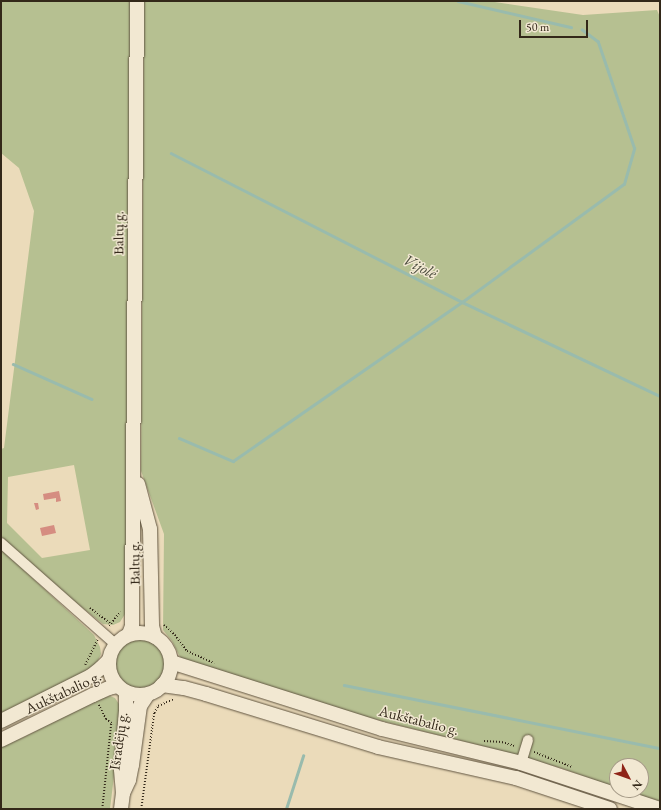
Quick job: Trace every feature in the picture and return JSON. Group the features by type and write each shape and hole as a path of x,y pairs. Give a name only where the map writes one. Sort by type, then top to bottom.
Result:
{"main road":[{"name":"Baltų g.","path":"129,634 132,626 137,1"},
{"name":"Baltų g.","path":"134,466 150,529 152,626 155,637"},
{"path":"142,633 155,637 163,643 171,662 168,675 162,685 148,694 140,695 122,689 110,674 109,660 115,644 129,634 142,633"},
{"name":"Aukštabalio g.","path":"1,721 91,676 109,660"},
{"name":"Aukštabalio g.","path":"171,662 382,729 525,751 660,809"},
{"path":"162,685 184,688 206,694 378,747 516,778 610,809"},
{"name":"Aukštabalio g.","path":"1,740 109,688 122,689"},
{"name":"Išradėjų g.","path":"122,689 126,711 121,769 123,793 122,809"},
{"name":"Išradėjų g.","path":"123,793 129,780 140,706 148,694"}],"street":[{"path":"1,543 115,644"}],"path":[{"path":"163,624 175,635 187,651 217,664"},
{"path":"141,809 154,713 158,706 175,698"},
{"path":"102,809 111,724 106,719"},
{"path":"482,741 502,742 525,751 558,760 576,768"}],"green space":[{"path":"1,1 131,1 127,611 120,622 113,625 103,624 57,588 1,538 1,449 4,448 34,211 19,168 1,153","holes":["74,465 90,550 42,558 7,523 8,477"]},
{"path":"144,1 488,1 583,15 657,10 660,17 660,802 648,798 649,758 609,758 609,785 561,768 494,749 330,708 185,662 180,657 172,641 163,630 164,534 141,471"},
{"path":"1,549 94,635 100,647 101,654 95,667 1,716"},
{"path":"140,638 150,640 158,645 163,653 165,663 163,673 158,681 150,686 140,688 130,686 122,681 117,673 115,663 117,653 122,645 130,640"},
{"path":"110,696 115,698 119,704 121,718 110,809 1,809 1,745 22,738 101,698"}],"building":[{"path":"59,491 61,501 56,502 56,498 44,500 43,494"},
{"path":"34,503 38,503 39,509 36,510"},
{"path":"54,525 56,533 42,536 40,528"}],"waterway":[{"path":"458,1 571,27"},
{"path":"179,438 233,461 462,302 624,184 634,148 598,42 582,30"},
{"name":"Vijolė","path":"171,153 462,302 660,396"},
{"path":"13,364 92,399"},
{"path":"344,685 660,748"},
{"path":"286,809 303,756"}]}
